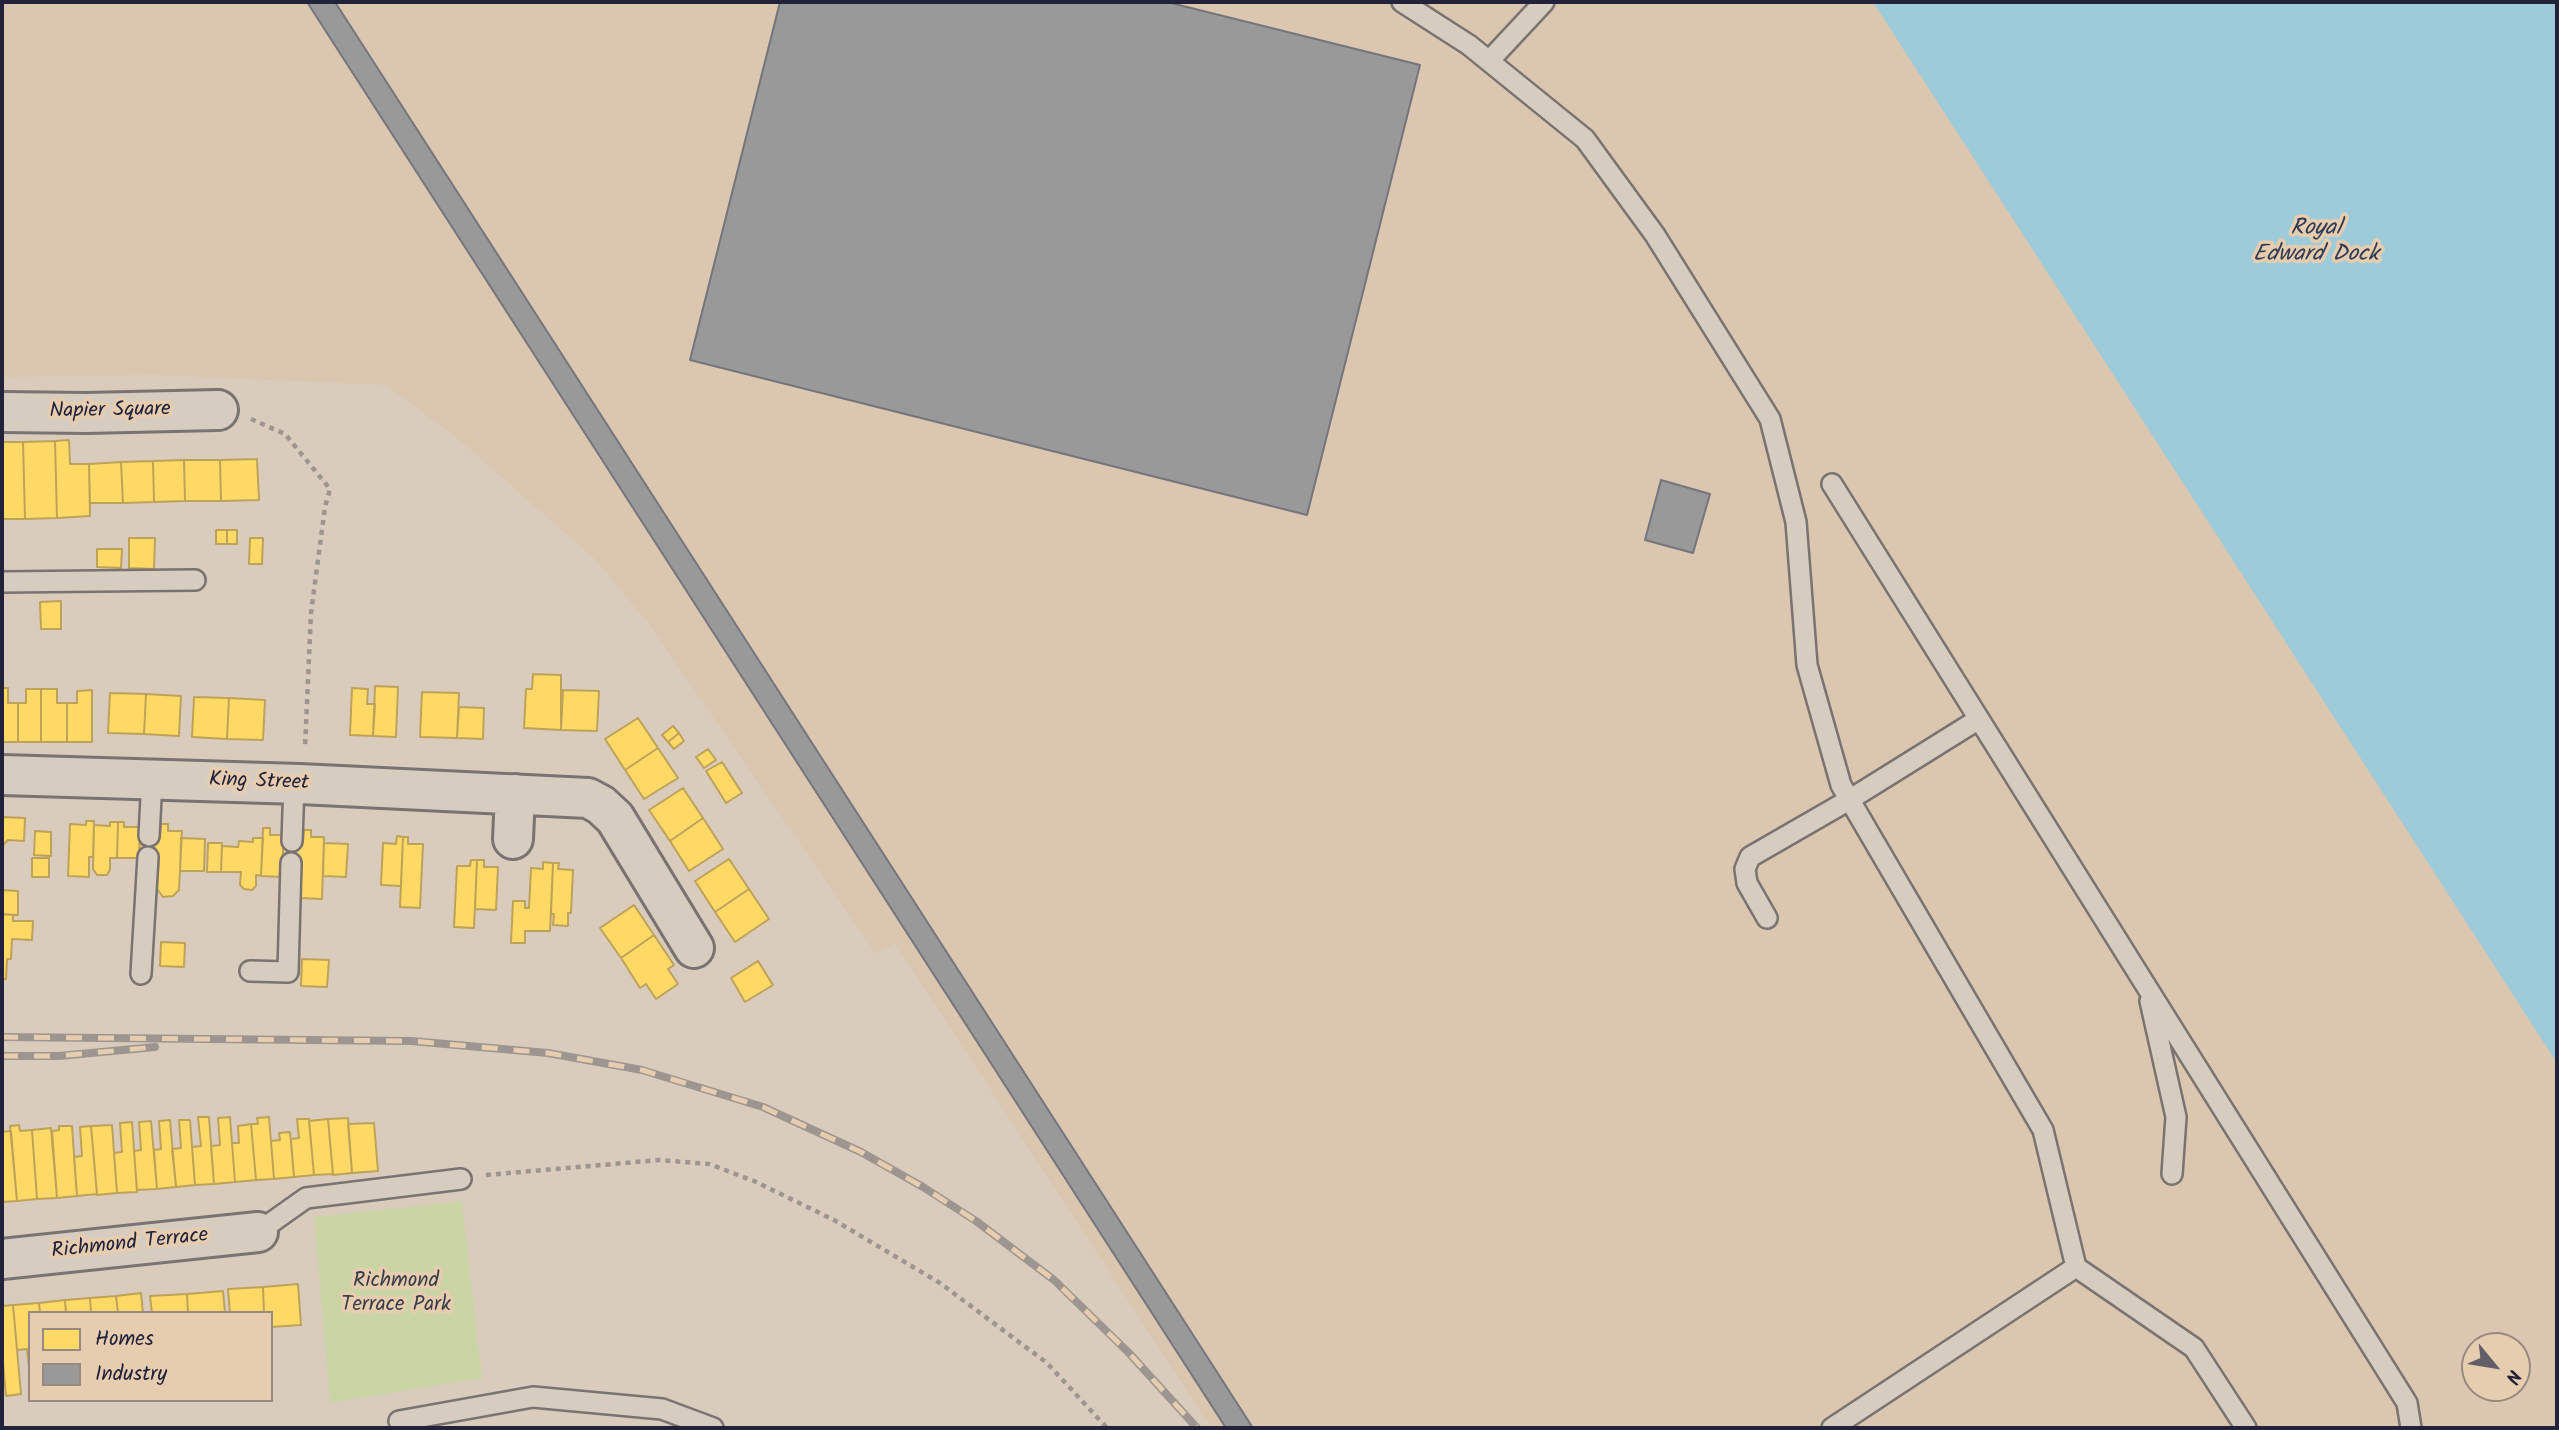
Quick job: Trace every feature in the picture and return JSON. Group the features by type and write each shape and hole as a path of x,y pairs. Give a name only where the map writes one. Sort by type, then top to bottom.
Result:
{"street":[{"name":"Napier Square","path":"2,412 218,410"},
{"name":"King Street","path":"2,775 297,784 588,798 601,805 615,818 694,948"},
{"path":"513,839 515,794"},
{"name":"Richmond Terrace","path":"2,1259 258,1232"}],"lane":[{"path":"1402,2 1469,45 1585,139 1655,235 1770,419 1796,522 1807,665 1841,785 2043,1130 2076,1267 2194,1348 2246,1428"},
{"path":"1489,61 1544,2"},
{"path":"1832,484 2407,1403 2411,1428"},
{"path":"2,582 195,580"},
{"path":"1767,918 1747,883 1745,869 1750,857 1849,800 1979,719"},
{"path":"149,836 152,779"},
{"path":"292,841 297,784"},
{"path":"141,974 148,856"},
{"path":"250,971 288,972 291,863"},
{"path":"2147,986 2176,1117 2172,1174"},
{"path":"258,1232 306,1198 461,1179"},
{"path":"1832,1428 2076,1267"},
{"path":"399,1421 533,1397 662,1409 713,1428"}],"path":[{"path":"218,410 262,422 285,434 330,489 311,613 305,751 297,784"},
{"path":"461,1179 495,1173 659,1160 709,1164 754,1181 834,1220 940,1283 1047,1363 1107,1428"}],"shaded area":[{"path":"2,2 2557,2 2557,1428 1211,1428 895,943 876,954 651,627 598,562 463,443 386,385 155,375 2,377"}],"green space":[{"name":"Richmond Terrace Park","path":"462,1201 482,1378 330,1403 314,1217"}],"water":[{"name":"Royal Edward Dock","path":"1873,2 2557,2 2557,1063"}],"building: Homes":[{"path":"69,440 70,464 89,464 90,516 57,518 55,441"},
{"path":"55,441 57,518 25,519 23,442"},
{"path":"2,442 23,442 25,519 2,519"},
{"path":"257,459 259,500 221,501 220,460"},
{"path":"184,460 185,501 154,502 153,461"},
{"path":"184,460 220,460 221,501 185,501"},
{"path":"153,461 154,502 123,503 121,462"},
{"path":"121,462 123,503 90,503 89,464"},
{"path":"216,530 227,530 227,544 216,544"},
{"path":"227,530 237,530 237,544 227,544"},
{"path":"129,538 155,538 154,569 129,568"},
{"path":"250,538 263,538 262,564 249,564"},
{"path":"97,549 122,549 121,568 97,567"},
{"path":"61,601 61,629 41,629 40,602"},
{"path":"533,674 561,675 561,730 524,728 526,689 532,689"},
{"path":"375,686 398,687 396,737 373,736"},
{"path":"2,688 8,688 8,703 18,703 18,742 2,742"},
{"path":"352,688 368,689 367,704 375,704 373,736 350,735"},
{"path":"26,689 41,689 41,742 18,742 18,703 26,703"},
{"path":"41,689 57,689 57,703 67,703 67,742 41,742"},
{"path":"92,690 92,742 67,742 67,703 77,703 77,691"},
{"path":"563,690 599,691 597,731 561,730"},
{"path":"422,692 459,693 457,738 420,737"},
{"path":"110,693 146,694 144,734 108,733"},
{"path":"146,694 181,696 179,736 144,734"},
{"path":"194,697 229,698 227,739 192,737"},
{"path":"229,698 265,700 263,740 227,739"},
{"path":"459,707 484,708 483,739 457,738"},
{"path":"638,718 658,748 625,770 605,739"},
{"path":"673,726 679,733 668,742 662,735"},
{"path":"679,733 684,741 674,749 668,742"},
{"path":"658,748 678,778 644,799 625,770"},
{"path":"708,749 716,760 704,768 696,757"},
{"path":"722,762 742,793 726,803 706,771"},
{"path":"683,788 703,818 670,841 649,810"},
{"path":"2,817 25,818 24,841 8,840 2,846"},
{"path":"703,818 723,849 689,871 670,841"},
{"path":"86,821 94,821 93,857 89,857 89,877 68,876 70,824 86,825"},
{"path":"110,822 118,822 117,858 110,858 107,875 97,875 93,869 94,825 110,826"},
{"path":"118,822 124,822 124,827 140,827 139,858 117,858"},
{"path":"161,824 168,824 168,831 182,831 179,890 173,896 163,897 157,889 159,857 139,856 140,836 160,836"},
{"path":"263,828 270,828 270,835 284,835 282,877 261,876"},
{"path":"304,830 311,830 311,837 324,837 322,899 300,898 302,863 282,862 284,840 303,841"},
{"path":"35,831 51,832 51,856 34,855"},
{"path":"397,836 403,837 401,886 381,885 383,843 396,844"},
{"path":"403,837 408,837 408,844 423,844 420,908 400,907"},
{"path":"181,838 205,839 204,871 180,871"},
{"path":"253,838 263,838 261,876 256,875 256,886 252,890 244,889 240,885 241,872 221,872 222,846 238,847 239,841 253,842"},
{"path":"208,843 222,843 221,872 207,872"},
{"path":"324,843 348,844 346,877 323,876"},
{"path":"32,858 49,858 49,877 32,877"},
{"path":"729,859 749,889 715,912 695,881"},
{"path":"471,860 477,860 474,928 454,927 457,866 470,866"},
{"path":"477,860 484,860 484,867 498,867 496,910 475,909"},
{"path":"543,862 553,863 550,931 525,931 525,943 511,943 513,901 525,901 525,908 529,908 531,868 543,869"},
{"path":"553,863 559,863 558,869 573,870 568,926 553,925"},
{"path":"749,889 769,919 735,942 715,912"},
{"path":"2,890 18,891 18,915 2,914"},
{"path":"634,905 654,935 621,958 600,928"},
{"path":"2,914 13,915 13,921 33,921 32,940 12,939 6,979 2,979"},
{"path":"654,935 674,965 668,969 678,984 656,999 646,984 640,988 621,958"},
{"path":"161,942 185,943 184,967 160,966"},
{"path":"302,959 329,960 327,987 301,986"},
{"path":"758,961 773,985 745,1002 731,978"},
{"path":"198,1117 209,1117 214,1184 195,1185 192,1147 201,1146"},
{"path":"230,1117 235,1182 214,1184 211,1146 220,1145 218,1118"},
{"path":"269,1117 274,1179 256,1180 251,1124 258,1124 257,1118"},
{"path":"348,1118 352,1173 333,1175 328,1119"},
{"path":"297,1119 309,1119 314,1175 294,1177 291,1139 299,1138"},
{"path":"328,1119 333,1174 314,1175 309,1121"},
{"path":"170,1120 176,1187 157,1189 154,1150 161,1149 159,1121"},
{"path":"179,1120 190,1120 195,1185 176,1187 172,1149 181,1148"},
{"path":"151,1121 157,1189 137,1190 134,1151 141,1150 139,1122"},
{"path":"132,1122 137,1192 117,1193 114,1153 122,1152 120,1123"},
{"path":"374,1123 378,1171 352,1173 348,1124"},
{"path":"251,1124 256,1180 235,1182 232,1143 239,1143 238,1126"},
{"path":"19,1125 20,1131 32,1130 37,1199 17,1201 10,1126"},
{"path":"112,1125 117,1193 97,1195 91,1126"},
{"path":"59,1126 72,1126 77,1196 57,1198 52,1131 59,1130"},
{"path":"91,1126 97,1194 77,1196 74,1157 82,1156 80,1127"},
{"path":"51,1128 57,1198 37,1199 32,1130"},
{"path":"11,1131 17,1201 2,1202 2,1132"},
{"path":"290,1132 294,1177 274,1179 271,1141 280,1140 279,1133"},
{"path":"298,1284 301,1325 273,1327 273,1311 264,1311 263,1287"},
{"path":"263,1287 264,1311 230,1311 228,1289"},
{"path":"223,1291 225,1311 188,1311 187,1294"},
{"path":"141,1293 143,1311 118,1311 116,1296"},
{"path":"187,1294 188,1311 152,1311 150,1296"},
{"path":"116,1296 118,1311 91,1311 90,1298"},
{"path":"90,1298 91,1311 66,1311 65,1300"},
{"path":"65,1300 66,1311 40,1311 39,1303"},
{"path":"39,1303 40,1311 28,1311 28,1358 27,1349 17,1350 13,1305"},
{"path":"13,1305 21,1394 6,1396 2,1306"}],"building: Industry":[{"path":"307,2 335,2 1253,1428 1226,1428"},
{"path":"780,2 1167,2 1420,65 1307,515 690,360"},
{"path":"1661,480 1710,494 1693,553 1645,540"}],"railway":[{"path":"2,1037 411,1041 548,1053 642,1070 763,1107 861,1152 976,1221 1054,1280 1129,1353 1197,1428"},
{"path":"2,1056 59,1056 155,1047"}]}
